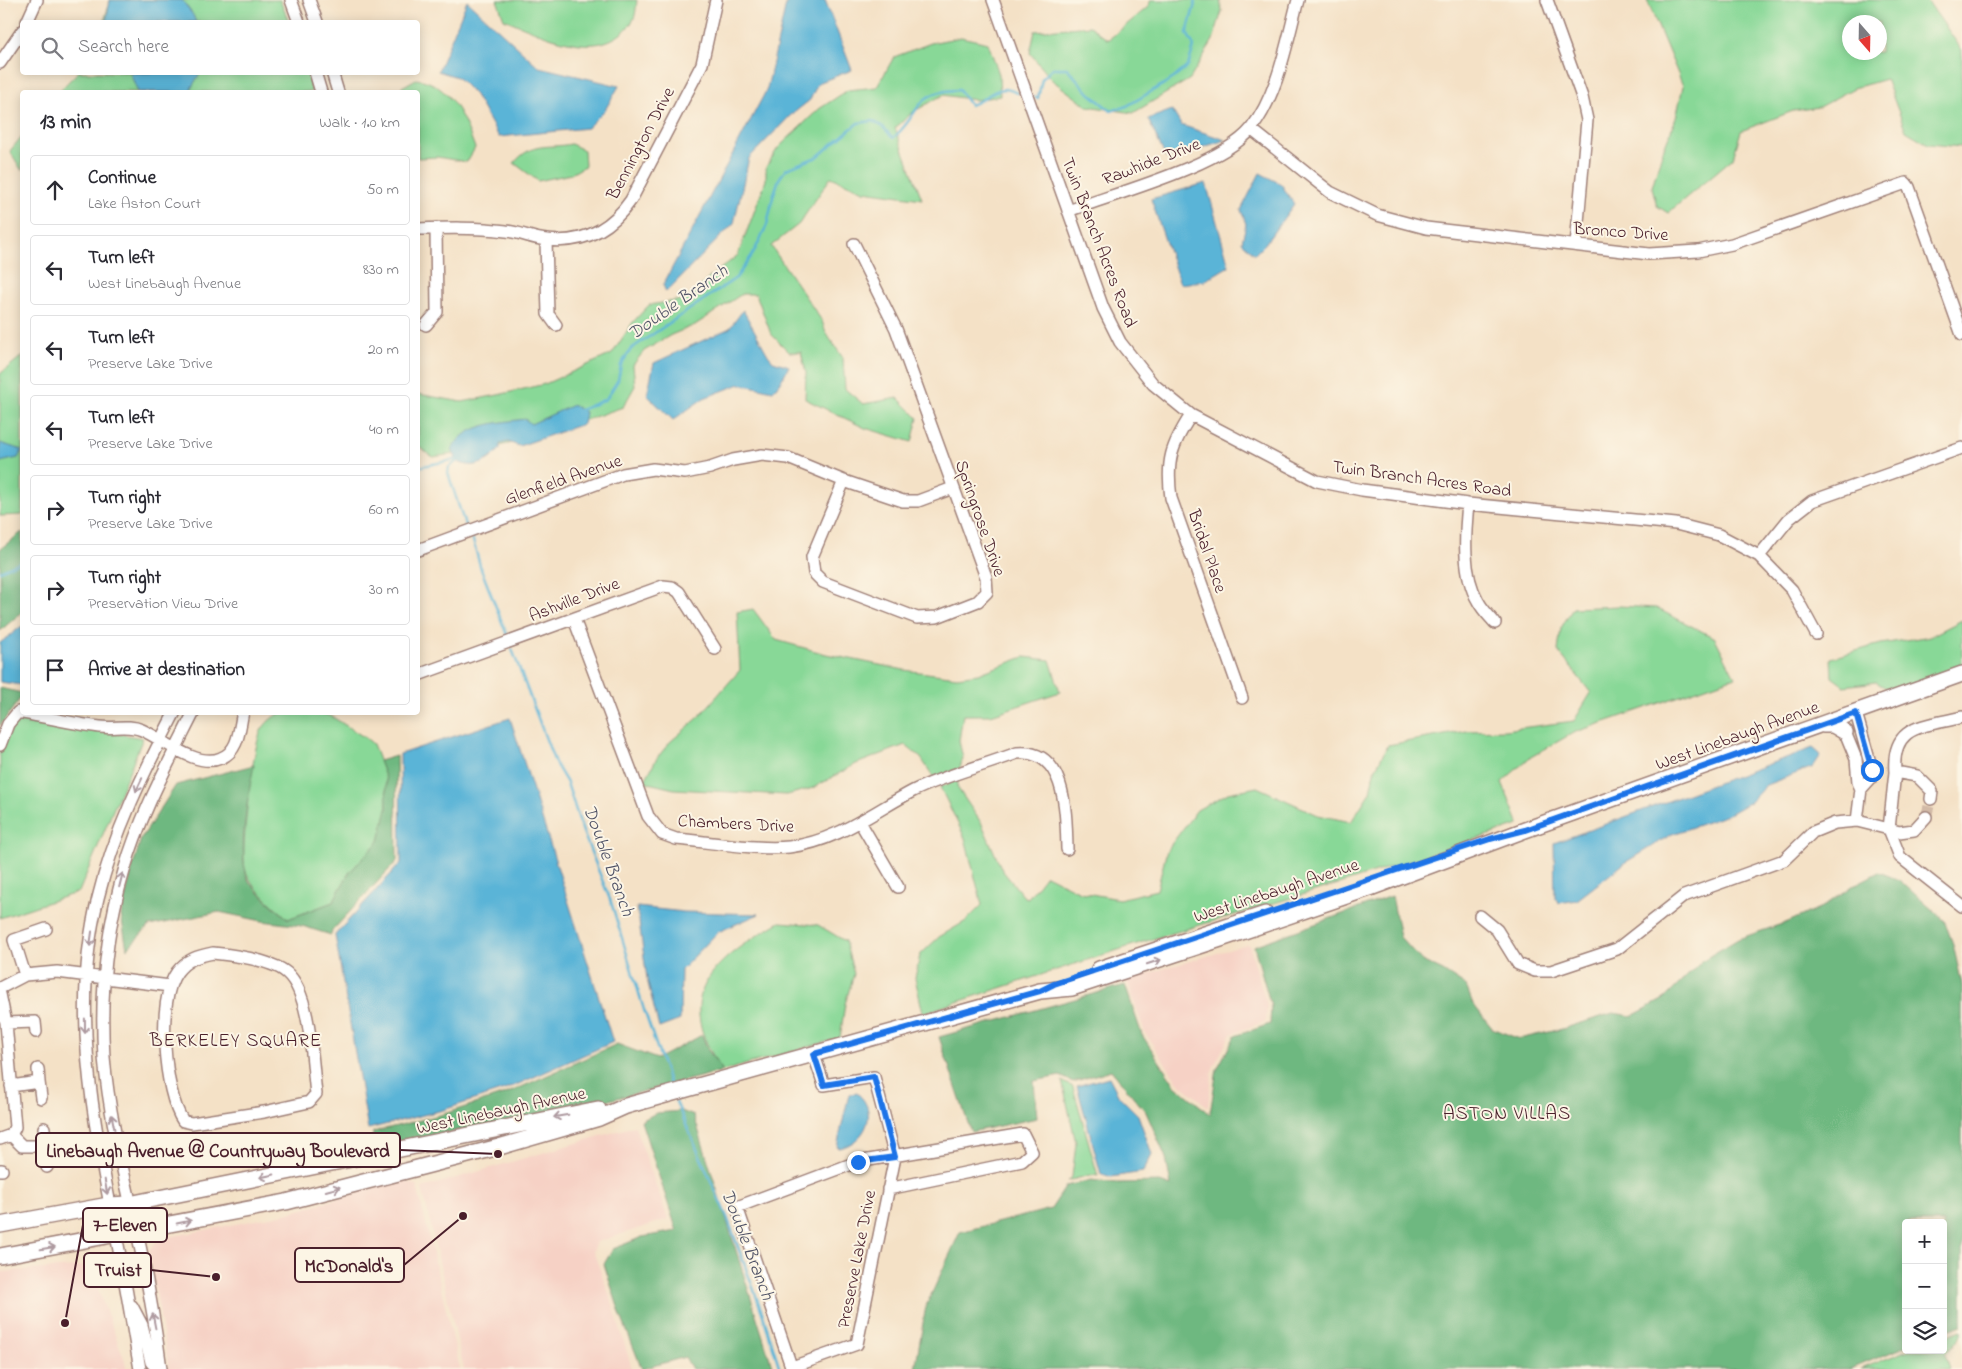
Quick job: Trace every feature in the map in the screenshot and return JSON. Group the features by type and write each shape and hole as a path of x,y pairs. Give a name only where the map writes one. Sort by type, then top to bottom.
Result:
{"main road":[{"name":"West Linebaugh Avenue","path":"0,1256 286,1202 535,1136 598,1118 626,1106 1040,991 1072,988 1172,950 1490,839 1525,830 1962,674"},
{"path":"1821,725 1834,725 1845,732"},
{"name":"West Linebaugh Avenue","path":"0,1225 109,1205 129,1204 401,1150 521,1123 609,1107 626,1106"},
{"path":"401,1150 406,1170"}],"street":[{"path":"28,20 37,0"},
{"path":"291,0 298,20"},
{"path":"309,0 316,20"},
{"name":"Bennington Drive","path":"420,228 506,231 546,240 567,241 587,237 606,227 622,213 632,200 702,64 716,0"},
{"name":"Twin Branch Acres Road","path":"993,0 1103,308 1120,342 1153,384 1191,415 1317,481 1362,490 1468,504 1676,524 1719,535 1759,556 1792,590 1816,634"},
{"name":"Rawhide Drive","path":"1068,211 1192,167 1229,147 1251,129 1273,90 1298,0"},
{"path":"1547,0 1582,97 1587,120 1576,245"},
{"path":"0,63 20,34"},
{"path":"316,75 320,90"},
{"path":"333,75 337,90"},
{"name":"Bronco Drive","path":"1251,129 1330,192 1376,215 1426,228 1649,254 1698,251 1732,244 1906,184 1909,187 1962,335"},
{"path":"426,326 438,312 436,228"},
{"path":"546,240 548,314 556,326"},
{"name":"Springrose Drive","path":"844,481 812,557 814,573 823,582 917,618 937,617 978,601 987,592 986,577 896,329 854,244"},
{"name":"Bridal Place","path":"1191,415 1176,439 1167,471 1171,498 1242,698"},
{"path":"1759,556 1789,518 1812,501 1962,448"},
{"name":"Glenfield Avenue","path":"420,549 623,474 653,469 685,473 710,468 733,460 762,456 788,458 844,481 903,501 918,501 953,488"},
{"path":"1468,504 1465,534 1466,564 1477,600 1495,623"},
{"name":"Ashville Drive","path":"420,674 574,619 642,592 663,586 672,587 679,592 714,649"},
{"name":"Chambers Drive","path":"574,619 648,816 662,834 676,840 790,846 821,839 860,822 914,791 1017,754 1029,752 1050,764 1066,802 1067,849"},
{"path":"0,745 8,724 18,712 20,712"},
{"path":"1856,713 1872,770 1871,778 1862,789 1857,821"},
{"path":"35,715 102,727 133,727 176,749 204,760 213,761 228,755 236,745 242,715"},
{"path":"140,1369 109,1205 88,1073 85,1030 86,977 98,898 120,827 173,715"},
{"path":"161,1369 111,1108 104,1059 104,979 116,902 136,834 193,715"},
{"path":"1962,717 1917,726 1905,735 1894,761 1895,772 1890,829 1900,857 1962,906"},
{"path":"1845,732 1856,759 1858,782 1862,789"},
{"path":"1895,772 1917,776 1932,791 1931,799"},
{"path":"1480,916 1497,930 1518,964 1535,971 1551,971 1617,949 1684,896 1784,860 1813,832 1835,823 1857,821 1899,832 1914,830 1926,816"},
{"path":"860,822 898,887"},
{"path":"120,827 136,834"},
{"path":"25,975 14,940 46,929"},
{"path":"213,953 254,960 286,972 299,986 305,1003 316,1094 314,1098 309,1102 264,1112 192,1122 183,1121 178,1113 169,1078 165,1043 170,986 183,965 192,959 213,953"},
{"path":"0,988 25,975 57,972 170,986"},
{"path":"0,994 6,1024 15,1127 5,1137 22,1146 45,1146"},
{"path":"6,1024 35,1022"},
{"name":"Preserve Lake Drive","path":"792,1368 857,1344 895,1157 874,1077 824,1085 814,1054"},
{"path":"38,1069 41,1098"},
{"path":"11,1086 39,1082"},
{"path":"44,1128 47,1167"},
{"path":"792,1368 737,1207 858,1162 1023,1134 1032,1152 1022,1161 888,1189"},
{"path":"127,1295 142,1325 151,1362 157,1369"}],"shaded area":[{"path":"1249,944 1267,1006 1266,1021 1231,1034 1213,1068 1208,1107 1178,1082 1145,1033 1128,983 1121,981"},
{"path":"635,1126 668,1219 597,1242 593,1251 612,1302 632,1369 464,1369 422,1188"},
{"path":"401,1179 417,1186 460,1369 169,1369 149,1250 159,1239 286,1214"},
{"path":"89,1266 125,1361 126,1369 0,1369 0,1272"}],"green space":[{"path":"110,0 280,0 288,20 105,20"},
{"path":"497,0 637,0 636,12 632,22 619,35 604,42 588,44 571,43 553,38 504,19"},
{"path":"1151,0 1220,0 1222,11 1213,40 1190,79 1133,113 1087,106 1052,80 1030,53 1035,31 1090,26 1108,40 1148,7"},
{"path":"1647,0 1927,0 1962,50 1962,147 1928,144 1906,131 1886,79 1854,88 1819,107 1793,111 1741,131 1733,158 1668,213 1657,206 1652,187 1662,153 1676,118 1683,86"},
{"path":"961,37 988,43 999,74 1000,96 975,100 943,95 913,112 895,128 922,199 864,191 831,177 799,224 771,246 822,321 826,333 843,358 845,389 863,404 898,398 918,418 912,442 865,428 805,399 806,372 801,352 789,352 771,334 756,294 742,294 695,325 671,335 644,351 633,365 635,386 623,407 531,439 471,452 432,457 420,448 420,394 462,402 545,384 612,354 633,322 649,305 688,299 710,277 738,255 766,180 766,167 778,148 819,109 848,90 877,87 894,57 931,43"},
{"path":"75,75 308,75 311,90 60,90"},
{"path":"416,79 438,87 447,95 461,115 475,148 467,162 437,157 420,158 420,90 401,90 402,87"},
{"path":"20,138 20,168 10,151"},
{"path":"571,144 584,150 585,166 571,174 538,181 514,163 527,151 540,147"},
{"path":"20,358 20,515 0,516 0,374"},
{"path":"20,534 20,614 0,631 0,549"},
{"path":"1619,606 1656,608 1715,638 1735,677 1573,733 1529,758 1502,782 1519,825 1345,882 1143,942 923,1013 915,978 920,955 939,937 966,921 982,905 965,838 940,787 958,780 957,787 982,824 1002,870 1024,897 1028,898 1046,875 1080,892 1119,899 1157,890 1167,850 1197,810 1228,793 1257,787 1318,815 1351,822 1370,792 1374,772 1388,745 1467,731 1505,730 1574,721 1591,693 1558,651 1561,628 1573,608"},
{"path":"753,609 776,640 826,654 904,670 957,677 978,674 1024,657 1050,660 1060,692 991,715 963,715 959,741 963,758 960,768 934,778 921,758 905,745 856,764 813,788 787,795 674,789 644,782 657,758 670,742 697,719 740,670 737,612"},
{"path":"1962,620 1962,667 1891,691 1876,682 1844,686 1832,677 1831,658 1881,644 1931,636"},
{"path":"0,688 20,693 20,699 0,726"},
{"path":"276,716 331,716 373,744 386,779 387,809 379,842 349,873 333,902 288,919 257,889 245,868 244,858 248,797 258,738 262,729"},
{"path":"20,717 143,738 79,892 0,918 0,753 12,727"},
{"path":"396,756 397,861 332,931 331,935 302,926 262,921 219,912 149,926 127,949 121,915 132,869 141,839 176,785 254,765 245,824 245,871 253,886 288,919 333,902 349,873 379,841 387,809 386,779 379,761"},
{"path":"1879,872 1899,880 1944,920 1953,944 1962,985 1962,1325 1947,1331 1947,1219 1902,1219 1902,1348 1851,1369 915,1369 926,1306 960,1232 1051,1209 1066,1186 1091,1180 1117,1183 1160,1182 1171,1186 1166,1158 1146,1112 1111,1070 1073,1082 1060,1076 1034,1081 1037,1118 971,1132 939,1037 1125,985 1142,1035 1175,1085 1210,1114 1217,1069 1235,1036 1270,1024 1271,1006 1254,946 1392,896 1400,937 1422,961 1443,971 1466,986 1473,1004 1492,1028 1519,1039 1562,1029 1613,1013 1632,1016 1664,999 1703,960 1738,939 1788,922 1826,905 1854,885"},
{"path":"780,922 818,925 845,941 854,974 845,1004 840,1038 723,1071 707,1044 700,1021 700,1000 706,982 718,966 735,951"},
{"path":"702,1035 708,1050 723,1071 586,1106 369,1148 367,1145 372,1144 373,1132 444,1114 508,1093 617,1044 657,1059"},
{"path":"1062,1081 1073,1087 1098,1176 1090,1175 1068,1181 1072,1177 1076,1143"},
{"path":"681,1111 694,1116 773,1369 692,1369 685,1357 642,1369 621,1316 604,1264 613,1249 642,1237 677,1231 641,1121 656,1113"},
{"path":"1962,1330 1962,1334 1947,1353 1947,1336"},
{"path":"1902,1352 1902,1354 1946,1354 1950,1369 1861,1369"}],"water":[{"path":"110,0 182,0 195,20 106,20"},
{"path":"787,0 825,0 852,70 818,83 810,100 791,115 749,158 734,223 666,292 663,285 767,89"},
{"path":"467,1 539,67 619,86 605,110 587,128 499,137 475,95 457,77 438,71"},
{"path":"131,75 199,75 190,90 137,90"},
{"path":"1172,110 1181,125 1226,140 1166,158 1148,119"},
{"path":"1260,173 1281,184 1294,204 1265,244 1255,254 1242,242 1246,224 1241,210"},
{"path":"1206,183 1229,266 1204,281 1180,284 1151,199"},
{"path":"743,310 768,355 773,361 789,366 782,379 773,391 740,384 704,398 673,420 647,395 654,363 730,328"},
{"path":"573,405 585,412 583,424 519,446 508,442 500,444 500,449 496,454 476,465 458,462 452,450 465,434 474,429 494,423 525,419 531,424"},
{"path":"0,443 20,449 18,458 0,462"},
{"path":"20,628 20,685 0,682 0,643"},
{"path":"510,718 613,1042 507,1089 443,1110 368,1129 335,935 401,863 400,754"},
{"path":"1813,748 1821,755 1813,767 1766,785 1750,802 1725,816 1672,834 1626,862 1577,900 1559,903 1555,898 1554,843"},
{"path":"637,907 684,912 759,914 718,932 681,970 680,1020 659,1028 647,979"},
{"path":"1109,1077 1119,1096 1138,1115 1152,1154 1143,1172 1111,1177 1101,1174 1077,1086"},
{"path":"857,1093 868,1109 866,1125 856,1140 849,1145 837,1147 849,1094"}],"waterway":[{"name":"Double Branch","path":"1035,97 1038,98 1042,79 1053,68 1067,68 1089,93 1111,111 1127,106 1174,78 1188,66 1194,46 1187,33 1196,0"},
{"name":"Double Branch","path":"581,410 606,399 618,380 621,365 631,349 736,278 753,254 767,225 779,179 786,169 817,157 858,123 873,121 883,127 893,138 909,121 919,105 933,94 959,90 970,105 1000,90 1007,89 1018,93"},
{"name":"Double Branch","path":"420,467 458,459"},
{"name":"Double Branch","path":"460,459 449,467 448,473 465,525"},
{"name":"Double Branch","path":"472,537 481,569 507,635"},
{"path":"0,571 20,562"},
{"name":"Double Branch","path":"512,649 555,763 567,783 583,832 611,902 644,1010 670,1085"},
{"name":"Double Branch","path":"676,1102 727,1217 762,1312 780,1369"}],"tunnel":[{"path":"1926,817 1931,799"}],"place":[{"name":"Linebaugh Avenue @ Countryway Boulevard","path":"498,1154"},
{"name":"McDonald's","path":"463,1216"},
{"name":"Truist","path":"216,1277"},
{"name":"7-Eleven","path":"65,1323"}],"district":[{"name":"BERKELEY SQUARE","path":"236,1039"},
{"name":"ASTON VILLAS","path":"1507,1112"}],"route":[{"path":"858,1162 895,1157 874,1077 824,1085 814,1054 1040,991 1054,984 1170,944 1490,839 1525,830 1856,713 1870,757 1872,770"}]}
